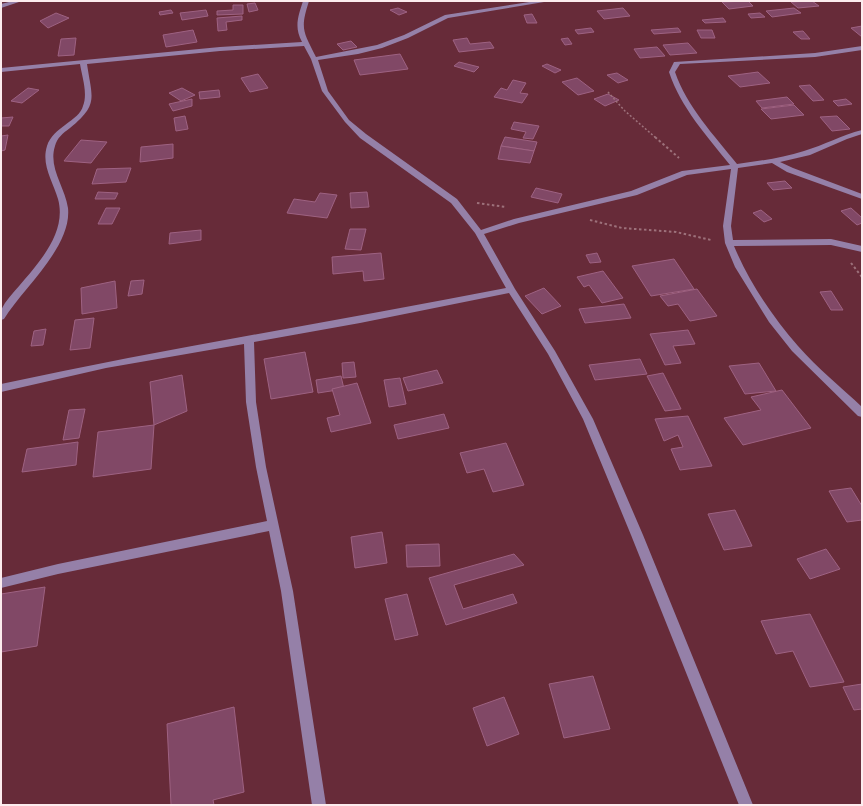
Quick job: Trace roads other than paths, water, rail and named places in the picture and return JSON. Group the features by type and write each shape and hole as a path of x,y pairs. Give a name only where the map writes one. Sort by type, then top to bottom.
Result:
{"street":[{"path":"1,6 19,1"},
{"path":"306,1 301,16 301,37 314,59 325,91 346,121 377,148 399,161 454,201 480,233 511,290 552,353 588,419 637,534 746,805"},
{"path":"314,59 345,54 389,43 447,16 523,2 547,1"},
{"path":"1,70 220,49 306,44"},
{"path":"862,48 816,55 705,60 676,63 672,72 677,87 697,118 735,166 727,226 729,243 743,274 772,320 786,337 818,372 862,413"},
{"path":"1,317 9,302 44,260 59,237 64,208 49,166 49,152 52,143 60,131 79,117 87,107 86,79 83,61"},
{"path":"480,233 517,221 634,194 685,173 773,161 807,153 844,137 862,132"},
{"path":"773,161 790,170 862,198"},
{"path":"729,243 831,242 862,249"},
{"path":"1,388 106,365 249,340 511,290"},
{"path":"249,340 251,402 273,525 287,591 319,805"},
{"path":"1,583 58,568 273,525"}]}
